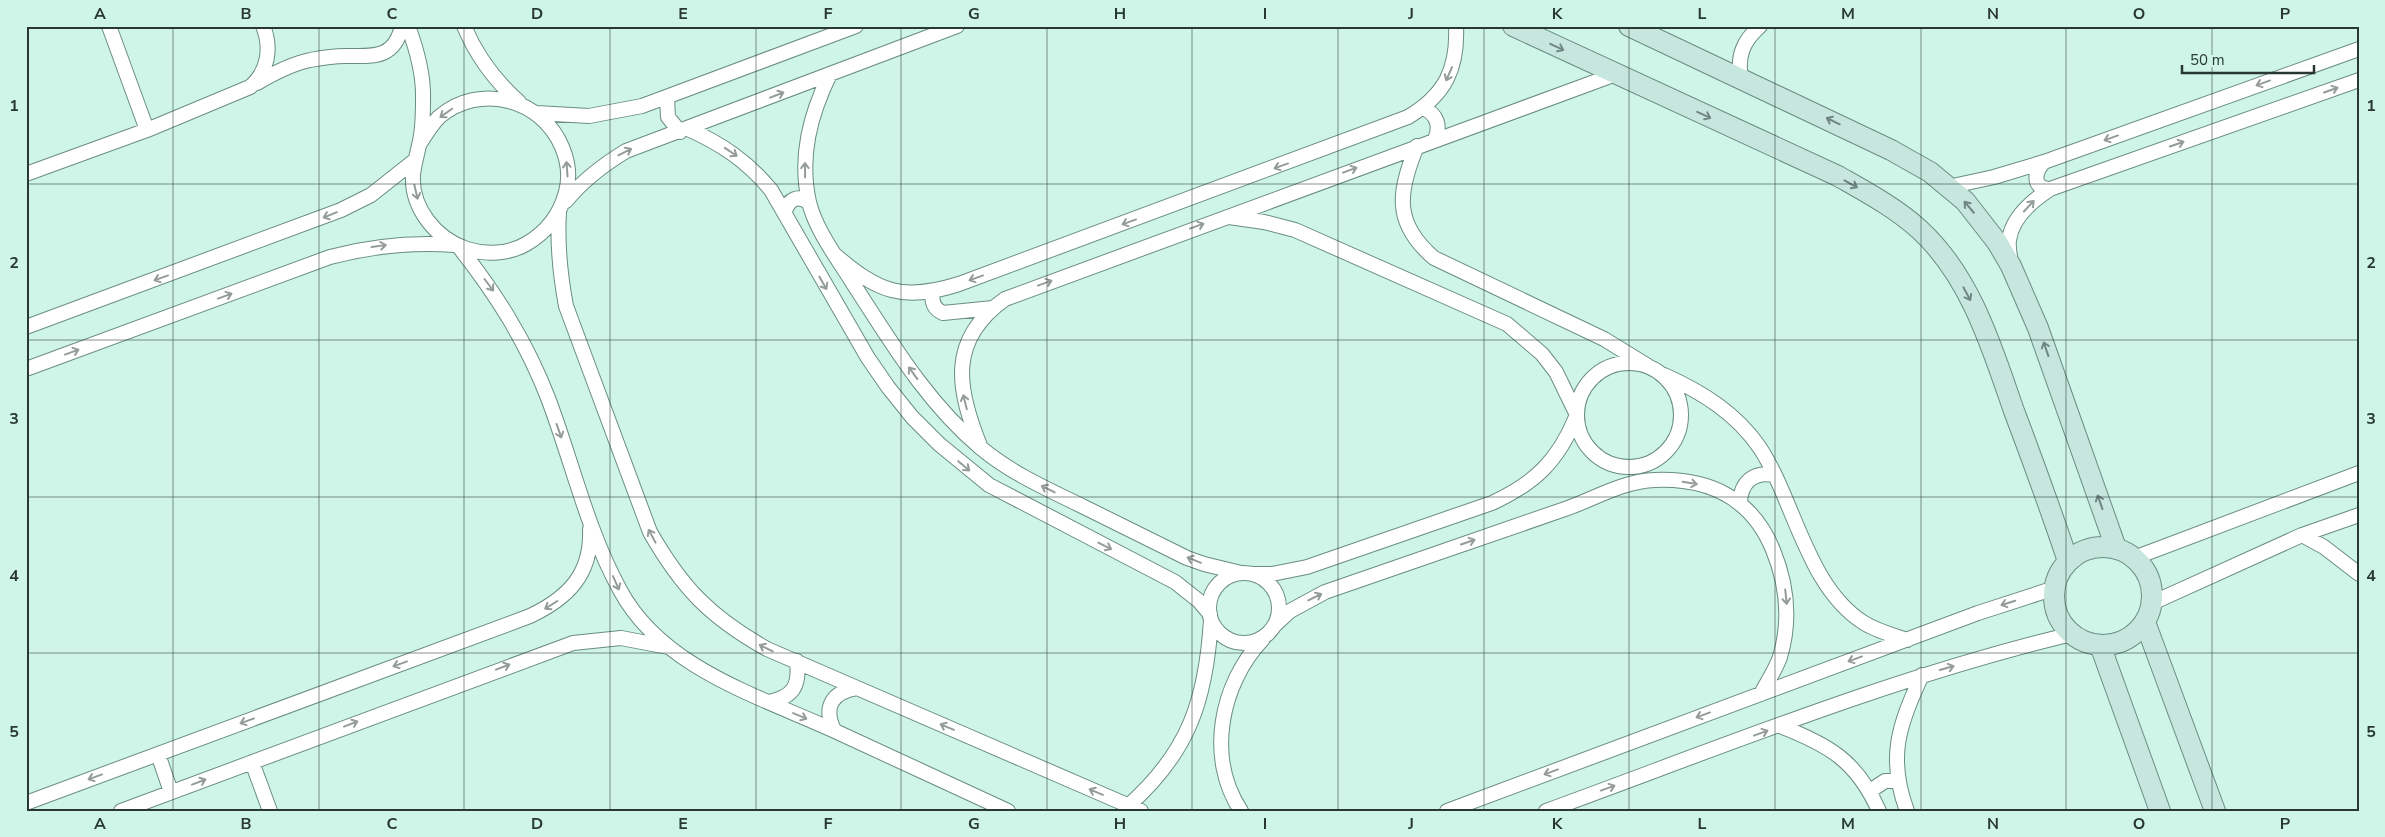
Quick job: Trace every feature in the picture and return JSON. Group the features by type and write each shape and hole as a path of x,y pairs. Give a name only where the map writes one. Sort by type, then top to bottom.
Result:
{"street":[{"path":"109,26 147,130"},
{"path":"250,87 258,80 266,66 268,49 263,26"},
{"path":"26,174 147,130 250,87 276,72 310,60 345,56 374,57 384,53 398,38 402,26"},
{"path":"408,26 418,53 422,76 423,99 419,145 414,161 414,186 421,210 430,224 442,236 458,246 475,252 492,253 524,246 538,237 550,226 560,209 580,184 602,166 626,151 956,26"},
{"path":"464,26 485,66 502,87 521,104 549,124 559,139 566,155 567,189 560,209 557,244 566,306 650,532 666,561 687,588 711,612 737,632 767,649 1141,811"},
{"path":"536,113 589,116 616,112 667,98 856,26"},
{"path":"834,254 855,272 879,286 905,293 933,293 1391,126 1423,108 1440,92 1451,71 1457,48 1456,26"},
{"path":"1512,26 1838,176 1869,194 1921,231 1942,255 1961,282 1984,328 2068,561"},
{"path":"1741,78 1738,62 1744,46 1760,26"},
{"path":"1639,27 1891,150 1930,172 1965,201 1997,242 2011,266 2038,328 2116,548"},
{"path":"1948,187 1994,177 2044,162 2359,49"},
{"path":"667,98 668,117 684,130 712,140 754,170 785,212 868,358 912,417 939,444 989,485 1175,582 1199,601 1225,637 1235,642 1257,641 1271,630 1279,613 1279,600 1274,588 1265,580 1247,573 1204,564 1170,550 1027,478 981,448 929,395 885,333 834,254 809,203 805,177 805,150 810,124 818,99 830,74"},
{"path":"981,448 965,401 960,367 966,345 973,331 992,308 1019,292 1616,74"},
{"path":"2011,266 2009,239 2015,224 2030,204 2050,189 2359,80"},
{"path":"419,145 428,130 440,117 454,107 470,101 487,98 521,104"},
{"path":"1423,108 1429,111 1437,121 1438,127 1435,139"},
{"path":"1417,146 1404,183 1402,202 1404,218 1411,233 1421,247 1434,258 1604,340 1664,376 1692,387 1712,400 1741,424 1760,448 1819,571 1831,591 1846,608 1864,622 1884,633 1907,640"},
{"path":"26,327 341,210 371,195 414,161"},
{"path":"2044,162 2037,168 2035,176 2037,184 2044,189 2050,189"},
{"path":"785,212 788,204 794,199 802,199 809,203"},
{"path":"1223,217 1264,222 1295,230 1507,324 1525,338 1546,360 1567,392 1576,415 1580,435 1591,451 1606,462 1624,467 1642,465 1660,457 1673,444 1680,427 1681,408 1676,390 1664,376"},
{"path":"26,369 330,257 392,244 458,246 496,294 526,348 548,397 590,519 620,592 642,621 669,647 700,669 734,688 834,730 994,808 1008,811"},
{"path":"933,293 932,303 943,313 992,308"},
{"path":"1128,806 1156,779 1184,739 1202,690 1208,659 1211,617 1210,602 1213,591 1220,582 1230,576 1247,573 1272,574 1307,568 1492,503 1514,492 1535,478 1567,440 1581,394 1592,378 1608,366 1628,362 1648,366"},
{"path":"1642,465 1668,480"},
{"path":"1625,485 1642,465"},
{"path":"1740,502 1744,486 1750,479 1766,473 1774,475"},
{"path":"2134,558 2224,522 2359,473"},
{"path":"1241,811 1228,786 1222,760 1225,708 1231,686 1252,650 1290,611 1325,592 1568,508 1625,485 1653,480 1668,480 1701,485 1740,502 1755,517 1770,542 1781,570 1787,599 1786,629 1780,658 1761,694"},
{"path":"2152,603 2302,535 2359,515"},
{"path":"26,803 530,616 553,605 571,589 584,568 591,543 590,519"},
{"path":"2302,535 2324,547 2359,574"},
{"path":"2096,547 2116,548 2142,565 2151,583 2152,603 2145,622 2130,637 2111,644 2100,645 2090,643 2072,634 2059,618 2054,588 2062,569 2076,555 2096,547"},
{"path":"1447,811 1978,613 2054,588"},
{"path":"2145,622 2215,811"},
{"path":"1546,811 1922,675 2004,650 2072,634"},
{"path":"121,811 573,643 621,638 669,647"},
{"path":"2100,645 2160,811"},
{"path":"769,702 783,699 794,689 799,676 796,661"},
{"path":"1907,811 1898,781 1896,752 1901,724 1922,675"},
{"path":"834,730 829,720 829,708 835,697 845,690 857,688"},
{"path":"1780,726 1814,739 1831,749 1859,775 1870,791 1879,811"},
{"path":"158,754 172,792"},
{"path":"252,762 270,811"},
{"path":"1870,791 1885,781 1898,781"}]}
